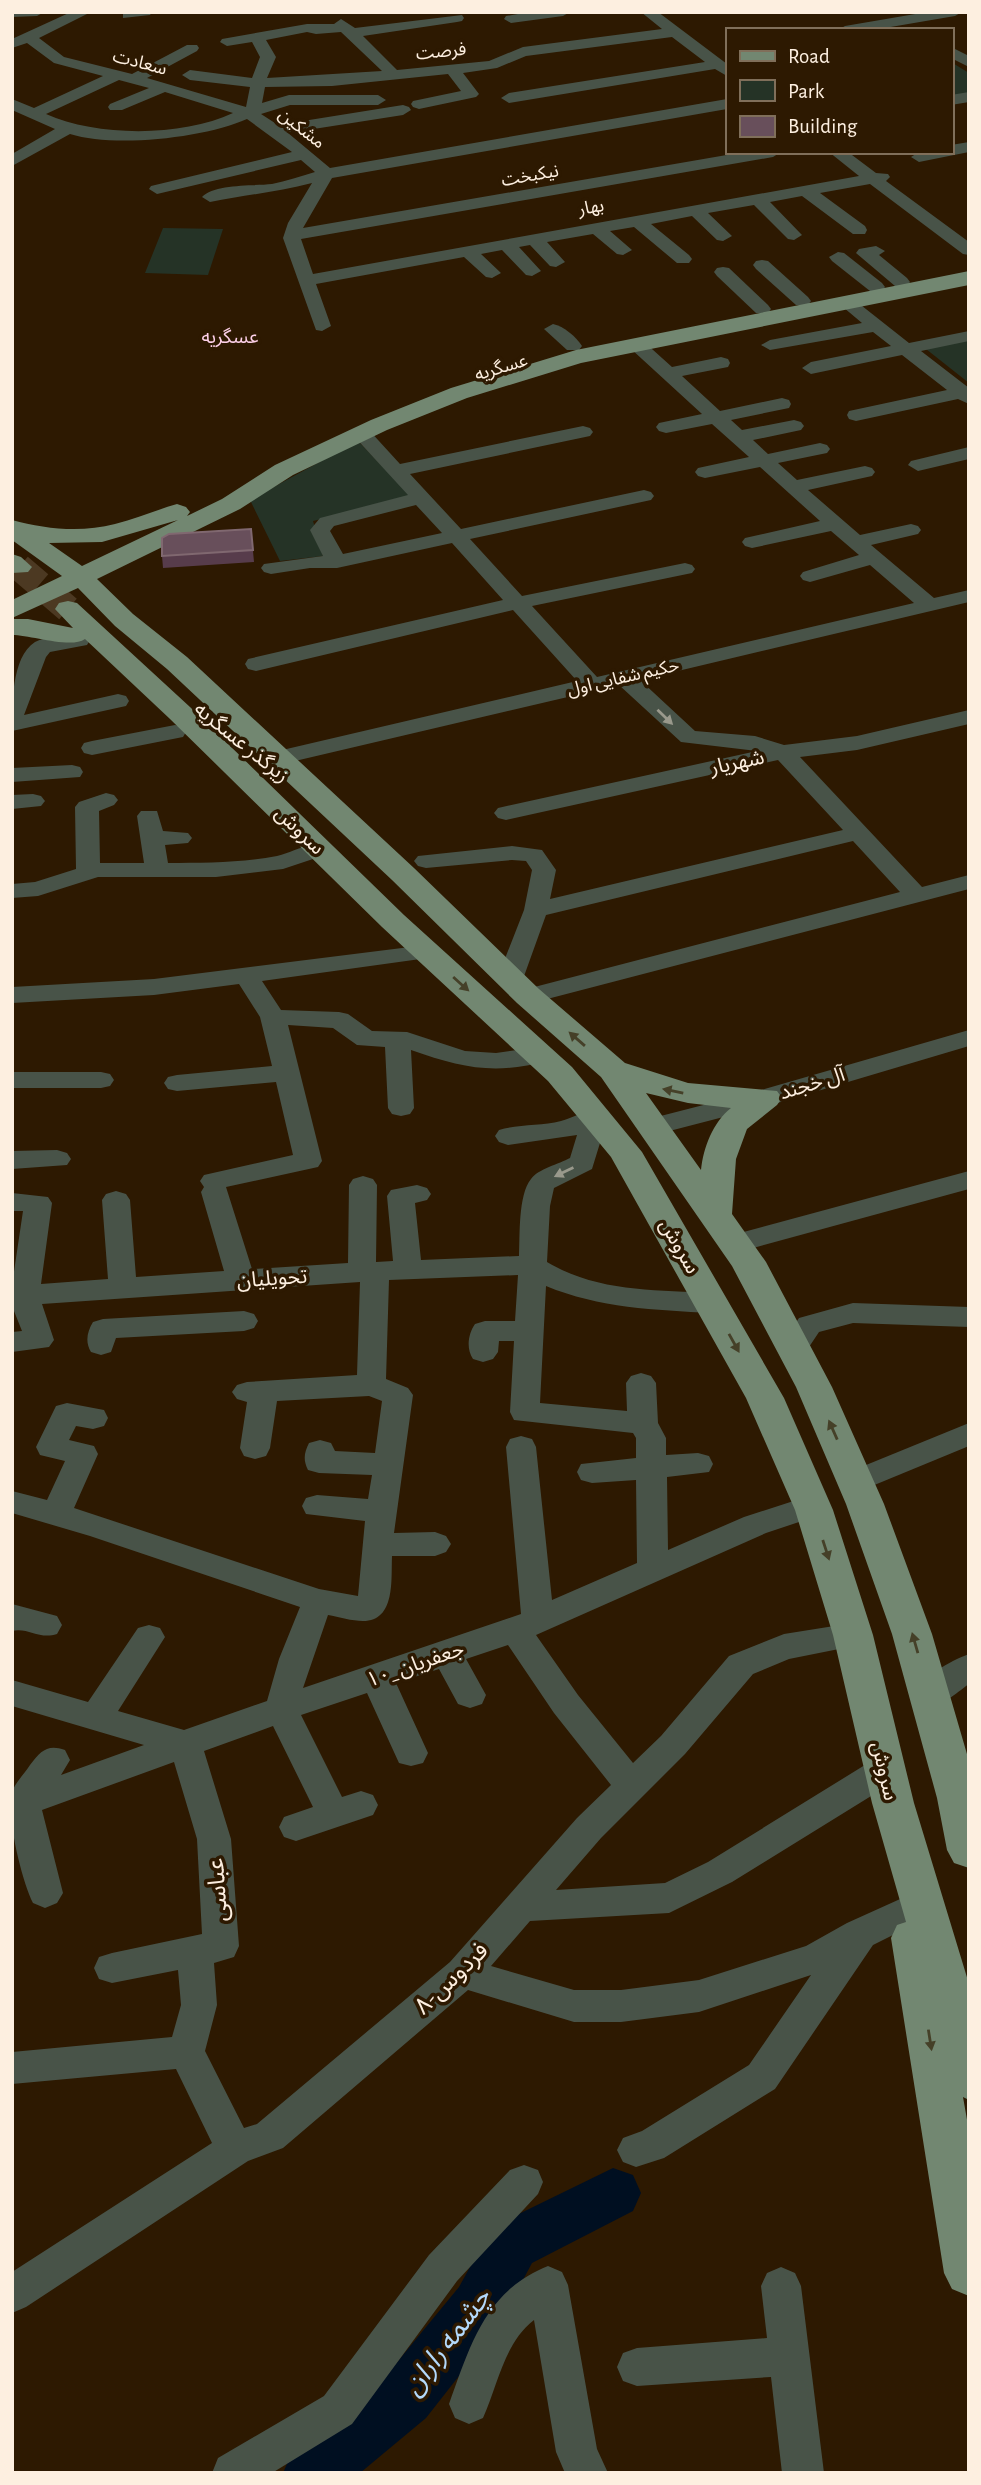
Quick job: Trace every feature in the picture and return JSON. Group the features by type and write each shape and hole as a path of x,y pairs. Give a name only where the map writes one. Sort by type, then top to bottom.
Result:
{"main road":[{"name":"عسگریه","path":"76,606 146,548 231,504 284,470 361,433 459,393 576,356 901,282 969,271"},
{"name":"عسگریه","path":"76,606 220,498 269,466 366,417 447,384 573,346 802,301 969,278"},
{"path":"19,570 45,536 88,538 120,531 220,498"},
{"path":"124,620 120,593 128,574 146,548"},
{"path":"19,570 76,606 124,620 177,663 278,758 415,867 519,988 613,1070 725,1229 814,1387 855,1482 912,1634 929,1695 964,1795 969,1850"},
{"path":"19,570 76,606 117,690 175,732 393,921"},
{"path":"19,570 76,606"},
{"path":"12,627 76,606"},
{"name":"زیرگذر عسگریه","path":"76,606 201,709 415,867"},
{"name":"سروش","path":"76,606 180,713 393,921 560,1074 625,1152 765,1398 812,1506 853,1635 889,1787 956,2017 969,2079"},
{"path":"117,690 117,670 136,660 163,658 177,663"},
{"path":"613,1070 656,1087 697,1096 765,1098"},
{"path":"725,1229 719,1159 732,1124 765,1098"},
{"path":"605,1128 654,1126"},
{"path":"889,1787 969,2273"}],"street":[{"path":"12,13 37,12"},
{"path":"12,44 84,12"},
{"path":"329,12 394,75"},
{"path":"227,42 261,44 326,36 325,34 346,29 429,12"},
{"path":"346,29 457,18 451,12"},
{"path":"511,19 563,12"},
{"path":"648,12 674,32 719,58"},
{"path":"659,12 719,58"},
{"path":"853,28 898,16 954,12"},
{"path":"128,15 148,13"},
{"path":"898,16 916,28"},
{"name":"فرصت","path":"190,75 214,72 259,83 332,81 492,65 523,52 674,32"},
{"name":"سعادت","path":"28,37 51,57 118,75 140,72 164,87 250,112"},
{"path":"240,54 261,44"},
{"path":"250,112 268,57 261,44"},
{"path":"140,72 162,57 192,48"},
{"path":"85,67 108,57 100,53"},
{"path":"953,53 969,63"},
{"path":"509,98 719,58"},
{"path":"419,104 471,94 452,69"},
{"path":"34,114 118,75"},
{"path":"116,107 164,87"},
{"path":"250,112 289,100 378,100"},
{"name":"مشکین","path":"12,104 83,133 149,135 218,126 250,112 276,130 326,174 296,223 293,235"},
{"path":"210,197 270,188 431,151 484,147 726,104"},
{"path":"276,130 402,110"},
{"path":"311,125 324,137"},
{"path":"14,160 69,128"},
{"path":"464,131 505,162"},
{"path":"114,148 149,135"},
{"path":"537,137 557,154"},
{"path":"431,151 445,171"},
{"path":"156,189 304,154"},
{"name":"نیکبخت","path":"293,235 761,154"},
{"path":"840,154 960,238 969,250"},
{"path":"851,154 878,178"},
{"path":"919,157 932,154"},
{"path":"378,165 397,180"},
{"name":"بهار","path":"306,279 878,178"},
{"path":"806,191 859,230"},
{"path":"757,199 794,235"},
{"path":"874,204 906,199"},
{"path":"695,210 723,236"},
{"path":"636,220 683,259"},
{"path":"595,227 622,250"},
{"path":"293,235 322,326"},
{"path":"533,238 556,262"},
{"path":"933,241 960,238"},
{"path":"505,243 532,271"},
{"path":"467,250 492,273"},
{"path":"876,251 865,253 901,282"},
{"path":"831,261 859,293 878,326 965,395"},
{"path":"762,265 802,301"},
{"path":"723,272 762,309"},
{"path":"770,345 878,326"},
{"path":"553,329 573,346"},
{"path":"811,368 969,336"},
{"path":"636,344 794,488 929,605"},
{"path":"668,373 721,363"},
{"path":"856,415 965,395"},
{"path":"666,428 782,404"},
{"path":"738,437 794,426"},
{"path":"396,471 583,432"},
{"path":"361,433 592,684"},
{"path":"705,472 820,449"},
{"path":"918,465 969,453"},
{"path":"794,488 865,472"},
{"path":"271,568 310,562 337,562 644,496"},
{"path":"337,562 320,530 327,522 421,498"},
{"path":"752,542 835,524"},
{"path":"856,542 911,530"},
{"path":"810,576 873,557"},
{"path":"256,664 517,603 685,569"},
{"name":"حکیم شفایی اول","path":"278,758 967,598"},
{"path":"76,606 22,669 13,717 117,690"},
{"path":"646,671 692,720 716,740"},
{"path":"624,677 689,737 755,743 783,752 917,896"},
{"name":"شهریار","path":"506,813 783,752 856,743 969,716"},
{"path":"92,748 175,732"},
{"path":"12,775 72,772"},
{"path":"88,873 87,807 106,800"},
{"path":"156,871 150,827 180,838"},
{"path":"536,910 859,833"},
{"path":"12,891 38,889 96,870 216,870 284,862 311,852"},
{"path":"415,867 512,853 534,855 544,870 519,988 969,882"},
{"path":"12,995 154,987 426,952"},
{"path":"241,1280 214,1187 308,1161 273,1017 246,975"},
{"path":"273,1017 339,1020 366,1039 408,1040 462,1059 496,1061 539,1055"},
{"name":"آل خجند","path":"654,1126 765,1098 969,1038"},
{"path":"397,1040 401,1108"},
{"path":"177,1083 287,1073"},
{"path":"12,1080 101,1080"},
{"path":"508,1136 566,1129 605,1128"},
{"path":"605,1128 582,1163 542,1183 536,1206 531,1265 525,1412 643,1423"},
{"path":"12,1160 57,1159"},
{"path":"363,1185 369,1272 371,1385"},
{"path":"725,1229 966,1185"},
{"path":"408,1270 401,1196 417,1194"},
{"path":"116,1200 123,1288"},
{"path":"12,1342 39,1339 19,1295 38,1203 13,1202"},
{"path":"531,1265 559,1283 619,1297 712,1303"},
{"name":"تحویلیان","path":"19,1295 369,1272 531,1265"},
{"path":"196,1322 198,1283"},
{"path":"793,1349 809,1325 853,1313 969,1317"},
{"path":"100,1345 103,1329 244,1321"},
{"path":"483,1352 485,1331 527,1331"},
{"path":"641,1383 643,1423 651,1438 653,1570"},
{"path":"12,1502 318,1601 364,1609 374,1601 377,1545 398,1395 371,1385 256,1392 255,1448"},
{"path":"56,1515 83,1454 51,1447 67,1414 93,1418"},
{"path":"855,1482 969,1434"},
{"path":"521,1447 527,1625 566,1704 631,1786"},
{"path":"320,1451 319,1462 387,1464"},
{"path":"592,1472 698,1464"},
{"path":"317,1506 382,1511"},
{"name":"۱۰_جعفریان","path":"18,1805 281,1709 527,1625 755,1525 812,1506"},
{"path":"377,1545 435,1544"},
{"path":"296,1827 347,1810 281,1709 295,1659 318,1601"},
{"path":"12,1619 14,1616 46,1625"},
{"name":"۸-فردوس","path":"12,2294 235,2149 270,2136 463,1973 589,1828 673,1745 741,1665 784,1647 853,1635"},
{"path":"96,1718 149,1637"},
{"path":"447,1654 470,1695"},
{"path":"929,1695 969,1667"},
{"path":"377,1678 411,1754"},
{"path":"12,1693 185,1744"},
{"name":"عباسی","path":"185,1744 214,1839 221,1946 195,1951 200,2005 186,2052"},
{"path":"45,1893 18,1805 53,1760"},
{"path":"520,1907 670,1898 889,1787"},
{"path":"463,1973 574,2006 621,2006 699,1996 817,1958 909,1910"},
{"path":"636,2150 651,2146 762,2077 860,1934"},
{"path":"112,1968 195,1951"},
{"path":"12,2068 186,2052 235,2149"},
{"path":"233,2473 338,2410 443,2268 524,2182"},
{"path":"469,2403 489,2348 509,2315 548,2285 577,2452 587,2473"},
{"path":"781,2286 803,2473"},
{"path":"637,2367 789,2356"}],"green space":[{"path":"953,63 969,73 969,95 953,98"},
{"path":"163,228 223,229 208,275 145,273"},
{"path":"969,340 969,383 926,349"},
{"path":"358,441 412,497 313,521 323,556 280,561 250,500"}],"building":[{"path":"251,529 253,550 162,556 162,538 169,534"}],"waterway":[{"name":"چشمه راران","path":"313,2473 405,2398 479,2306 512,2245 613,2193"}],"tunnel":[{"path":"19,567 68,609"}],"district":[{"name":"عسگریه","path":"230,336"}]}
